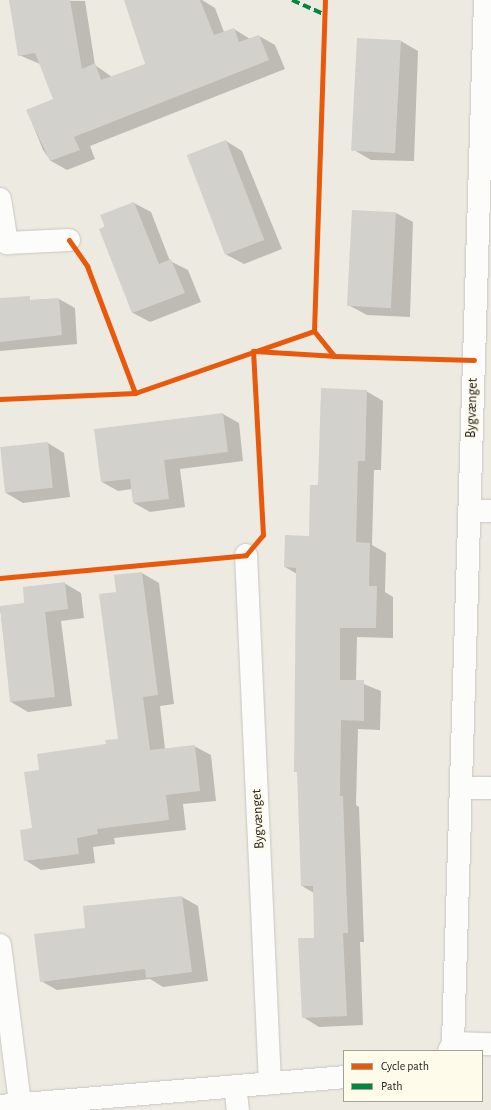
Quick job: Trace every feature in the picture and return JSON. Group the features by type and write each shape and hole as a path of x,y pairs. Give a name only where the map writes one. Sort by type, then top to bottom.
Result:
{"street":[{"name":"Bygvænget","path":"485,0 484,232 469,511 461,788 451,1047 491,1044"},
{"path":"0,199 7,243 70,240"},
{"path":"469,511 491,511"},
{"name":"Bygvænget","path":"246,555 270,1083"},
{"path":"461,788 491,788"},
{"path":"0,945 10,1104 343,1077"},
{"path":"235,1086 238,1110"}],"building":[{"path":"9,0 70,0 82,69 95,63 101,80 145,64 124,0 200,0 214,35 234,28 239,42 259,35 269,60 74,137 80,150 50,161 26,110 53,99 35,53 18,56"},
{"path":"357,38 401,40 395,153 351,151"},
{"path":"226,140 264,240 225,255 187,155"},
{"path":"134,202 159,264 171,259 185,293 132,313 99,229 105,227 100,215"},
{"path":"352,210 396,212 391,308 347,306"},
{"path":"30,296 30,300 59,298 62,335 0,342 0,298"},
{"path":"321,388 367,390 365,461 358,461 356,542 370,543 369,586 377,586 376,628 340,628 340,680 364,680 364,721 341,720 340,796 343,796 348,933 343,933 347,1016 302,1018 298,938 314,938 313,886 301,886 297,772 294,772 296,568 284,567 285,535 309,536 310,485 318,485"},
{"path":"223,413 228,452 164,460 169,499 133,503 130,479 101,482 94,429"},
{"path":"48,442 53,488 5,493 0,447"},
{"path":"142,572 158,695 143,697 150,750 195,745 200,791 166,795 169,820 97,829 98,834 77,838 79,854 24,861 20,830 32,828 24,772 39,770 37,754 106,744 105,740 118,739 99,594 116,592 114,575"},
{"path":"65,582 68,609 45,612 55,697 10,702 0,606 24,603 23,587"},
{"path":"182,896 192,972 146,978 145,969 40,982 34,934 85,928 83,906"}],"marked path":[{"path":"292,0 325,15"}],"cycle path":[{"path":"0,399 135,393 314,331 325,0"},
{"path":"69,240 87,266 135,393"},
{"path":"314,331 334,356 474,360"},
{"path":"0,578 246,555 263,535 253,351 334,356"}]}
